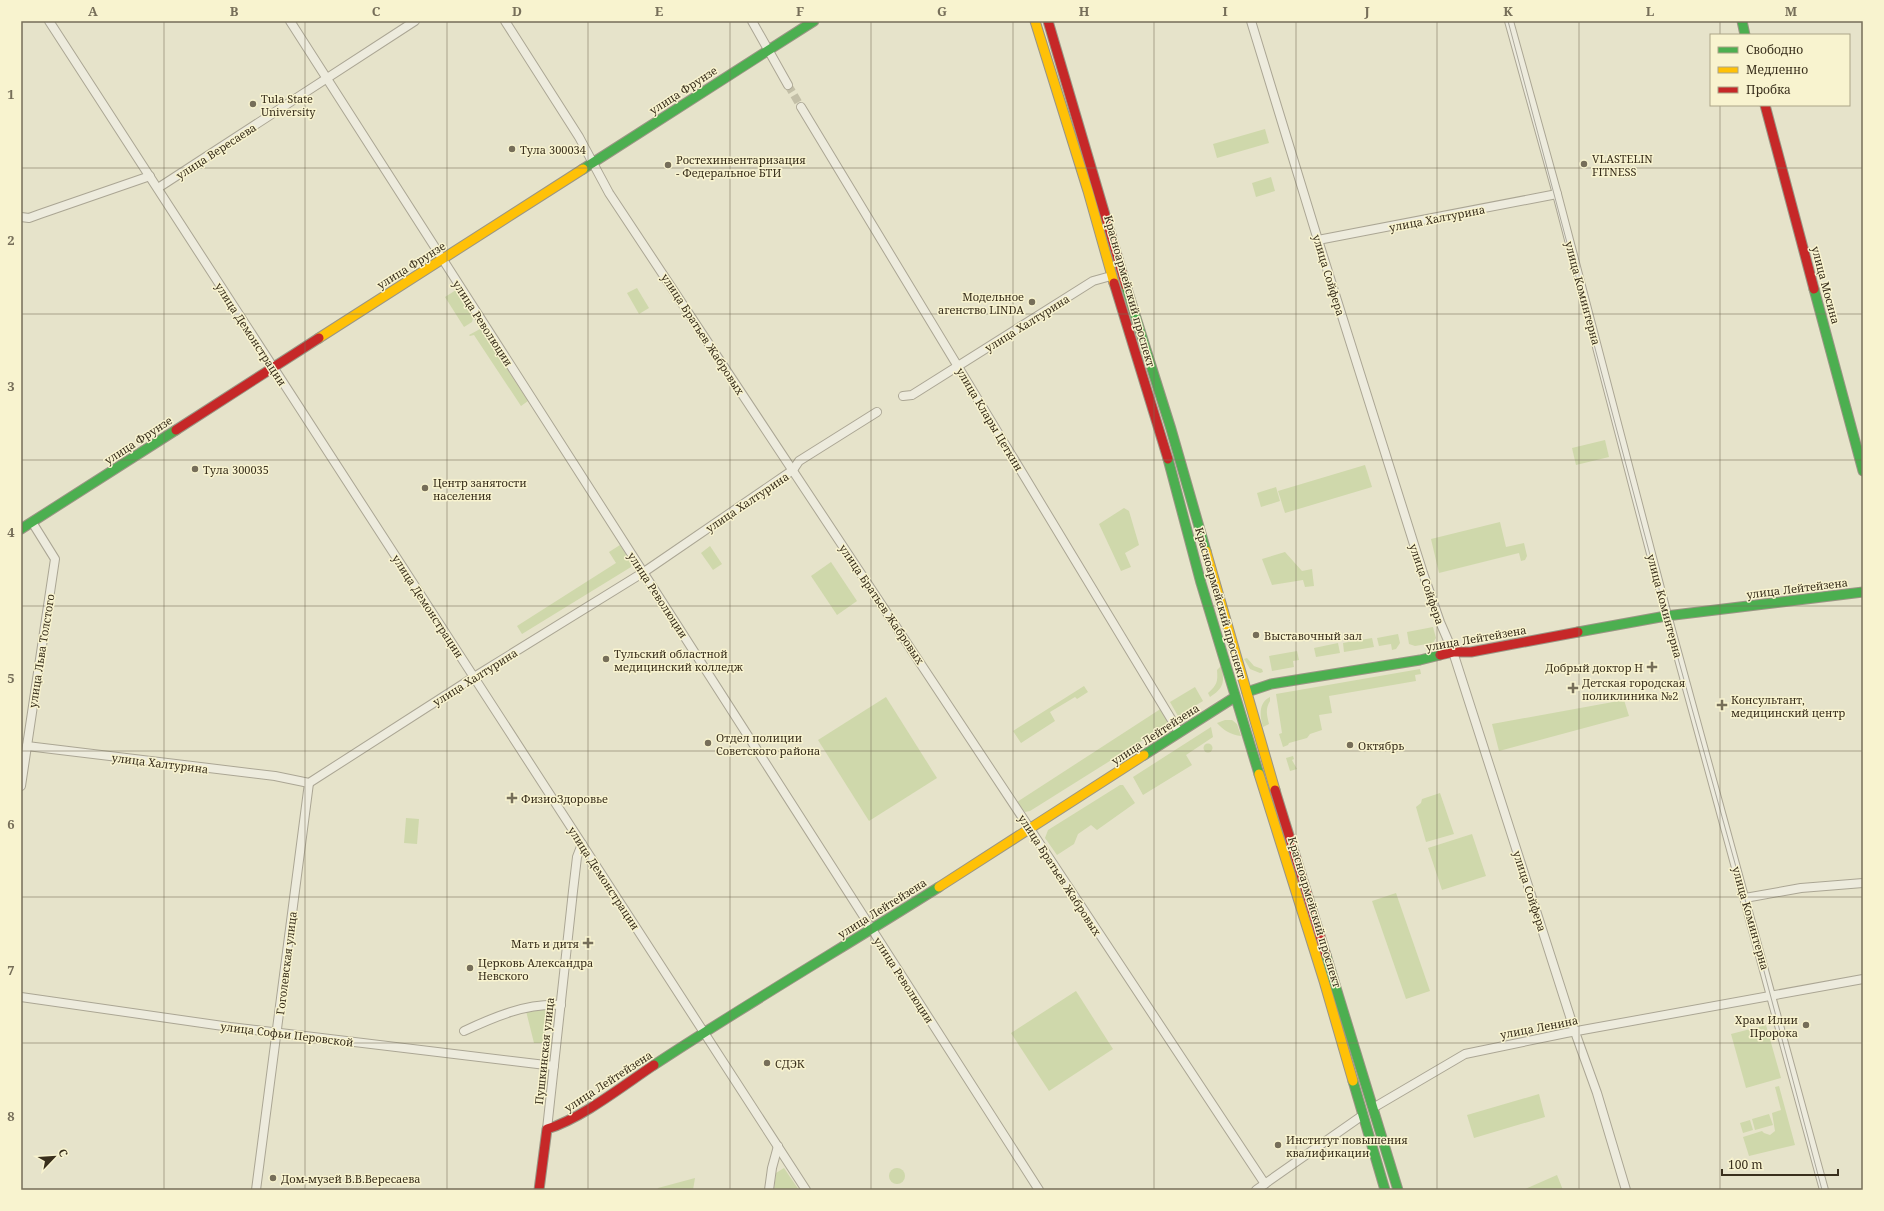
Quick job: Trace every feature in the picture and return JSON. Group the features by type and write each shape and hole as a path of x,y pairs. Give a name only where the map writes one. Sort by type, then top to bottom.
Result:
{"main road":[{"name":"улица Фрунзе","path":"21,529 814,21"},
{"name":"Красноармейский проспект","path":"1035,21 1088,191 1111,276 1160,430 1201,583 1324,981 1385,1190"},
{"name":"Красноармейский проспект","path":"1048,21 1135,317 1171,429 1272,782 1398,1190"},
{"path":"1742,21 1746,34"},
{"name":"улица Мосина","path":"1765,106 1863,471"},
{"name":"улица Лейтейзена","path":"547,1129 561,1125 578,1115 704,1032 871,929 1179,732 1235,697 1247,692 1271,684 1420,660 1453,652 1471,652 1667,615 1863,592"},
{"name":"улица Ленина","path":"1363,1115 1373,1108"},
{"name":"Пушкинская улица","path":"539,1190 547,1129"}],"street":[{"name":"улица Демонстрации","path":"49,21 806,1190"},
{"name":"улица Революции","path":"290,21 1039,1190"},
{"name":"улица Вересаева","path":"158,188 328,79 415,21"},
{"name":"улица Братьев Жабровых","path":"505,21 579,137 592,164 607,189 1264,1184"},
{"path":"752,21 788,85"},
{"name":"улица Сойфера","path":"1251,21 1423,573 1440,622 1453,652 1575,1032 1597,1093 1626,1190"},
{"name":"улица Коминтерна","path":"1509,21 1557,194 1667,615 1824,1190"},
{"name":"улица Клары Цеткин","path":"800,107 1179,732"},
{"path":"21,217 29,218 150,176"},
{"name":"улица Халтурина","path":"1318,240 1557,194"},
{"name":"улица Халтурина","path":"903,396 912,395 1093,282 1111,276"},
{"name":"улица Халтурина","path":"27,746 275,776 310,783 474,677 644,572 793,470 799,461 877,412"},
{"name":"улица Льва Толстого","path":"21,786 55,559 32,522"},
{"name":"Гоголевская улица","path":"256,1190 310,783"},
{"name":"Пушкинская улица","path":"547,1129 577,857 582,844"},
{"path":"1745,898 1801,888 1863,883"},
{"name":"улица Ленина","path":"1373,1108 1465,1054 1575,1032 1863,979"},
{"name":"улица Софьи Перовской","path":"21,997 230,1027 554,1066"},
{"path":"464,1031 493,1018 520,1009 550,1004 561,1005"},
{"name":"улица Ленина","path":"1256,1190 1363,1115"},
{"path":"769,1190 772,1168 778,1146"}],"green space":[{"path":"1265,129 1269,143 1217,158 1213,144"},
{"path":"1271,177 1275,191 1256,197 1252,183"},
{"path":"637,288 649,308 639,314 627,293"},
{"path":"456,290 473,318 472,322 464,327 445,297"},
{"path":"480,329 528,401 521,406 474,335 469,335"},
{"path":"1605,440 1609,457 1576,465 1572,448"},
{"path":"1365,465 1372,487 1285,513 1278,491"},
{"path":"1276,487 1280,501 1261,507 1257,493"},
{"path":"1124,508 1129,511 1139,545 1125,553 1131,567 1121,571 1099,524"},
{"path":"1500,522 1506,547 1524,543 1527,556 1525,560 1521,561 1519,553 1439,573 1431,539"},
{"path":"620,545 630,561 631,567 522,634 517,626 616,563 609,552"},
{"path":"710,546 722,564 713,570 701,553"},
{"path":"1285,552 1302,571 1312,569 1314,586 1305,587 1303,580 1272,585 1262,559"},
{"path":"831,562 857,601 837,615 811,576"},
{"path":"1433,627 1436,638 1433,643 1415,646 1409,644 1407,632"},
{"path":"1398,634 1400,643 1396,649 1392,650 1391,644 1379,646 1377,638"},
{"path":"1372,638 1374,647 1344,652 1343,643"},
{"path":"1338,643 1340,653 1316,657 1314,648"},
{"path":"1297,651 1299,660 1293,661 1294,667 1272,671 1269,656"},
{"path":"1247,658 1254,666 1262,669 1263,672 1260,673 1250,669 1244,659"},
{"path":"1221,666 1223,680 1221,687 1210,697 1208,693 1216,683 1217,670"},
{"path":"1420,669 1421,674 1415,675 1416,681 1329,696 1332,713 1319,715 1322,730 1310,734 1307,738 1289,743 1283,747 1279,734 1282,733 1276,694"},
{"path":"1084,686 1088,692 1077,699 1075,697 1050,712 1055,721 1021,743 1013,731"},
{"path":"1195,687 1203,701 1178,716 1170,702"},
{"path":"886,697 937,778 869,821 818,740"},
{"path":"1270,697 1267,709 1269,724 1263,727 1261,710 1263,703"},
{"path":"1624,700 1629,716 1499,751 1492,724"},
{"path":"1162,708 1168,721 1164,727 1030,811 1025,812 1017,802"},
{"path":"1225,720 1232,720 1237,724 1241,736 1228,732 1217,723"},
{"path":"1211,727 1213,737 1186,755 1192,765 1143,795 1133,777"},
{"path":"1208,743 1213,748 1208,753 1203,748"},
{"path":"1293,756 1294,759 1292,760 1297,769 1290,771 1286,758"},
{"path":"1120,785 1123,785 1135,803 1097,830 1091,825 1078,834 1074,844 1057,855 1045,838 1048,830"},
{"path":"1440,793 1454,834 1426,842 1416,807 1421,803 1422,799"},
{"path":"406,818 419,819 417,844 404,843"},
{"path":"1472,834 1486,876 1442,890 1428,848"},
{"path":"1396,893 1430,991 1406,999 1372,901"},
{"path":"1076,991 1113,1049 1049,1091 1011,1033"},
{"path":"547,1008 544,1043 534,1043 526,1011"},
{"path":"1766,1025 1781,1078 1746,1088 1731,1034"},
{"path":"1779,1086 1795,1145 1749,1156 1743,1137 1762,1131 1770,1135 1775,1131 1772,1113 1781,1110 1775,1087"},
{"path":"1539,1094 1545,1117 1474,1138 1467,1115"},
{"path":"1769,1114 1773,1125 1755,1130 1752,1119"},
{"path":"1750,1120 1753,1130 1743,1133 1740,1123"},
{"path":"784,1168 799,1190 774,1190 776,1173"},
{"path":"894,1168 900,1168 905,1173 903,1182 900,1184 894,1184 889,1179 889,1173"},
{"path":"1557,1175 1563,1190 1523,1190"},
{"path":"695,1178 693,1190 657,1190 658,1188"}],"tunnel":[{"path":"788,85 801,107"}],"tram line":[{"path":"1508,21 1666,615 1746,903 1822,1190"}],"traffic: fast":[{"path":"583,169 814,21"},
{"path":"1742,21 1745,34"},
{"path":"1126,286 1171,429 1206,551"},
{"path":"1814,289 1863,471"},
{"path":"21,529 176,430"},
{"path":"1168,459 1201,583 1259,774"},
{"path":"1578,632 1666,616 1863,592"},
{"path":"1247,692 1271,684 1420,660 1440,655"},
{"path":"1144,755 1235,697"},
{"path":"654,1065 725,1019 939,887"},
{"path":"1326,955 1398,1190"},
{"path":"1353,1081 1385,1190"}],"traffic: slow":[{"path":"1035,21 1088,191 1114,283"},
{"path":"319,338 583,169"},
{"path":"1206,551 1275,790"},
{"path":"939,887 1144,755"},
{"path":"1259,774 1324,981 1353,1081"}],"traffic: jam":[{"path":"1048,21 1126,286"},
{"path":"1765,106 1814,289"},
{"path":"1114,283 1168,459"},
{"path":"176,430 319,338"},
{"path":"1440,655 1453,652 1471,652 1578,632"},
{"path":"1275,790 1326,955"},
{"path":"539,1190 547,1129 574,1118 588,1110 654,1065"}],"place":[{"name":"Tula State University","path":"253,104"},
{"name":"Тула 300034","path":"512,149"},
{"name":"VLASTELIN FITNESS","path":"1584,164"},
{"name":"Ростехинвентаризация - Федеральное БТИ","path":"668,165"},
{"name":"Модельное агенство LINDA","path":"1032,302"},
{"name":"Тула 300035","path":"195,469"},
{"name":"Центр занятости населения","path":"425,488"},
{"name":"Выставочный зал","path":"1256,635"},
{"name":"Тульский областной медицинский колледж","path":"606,659"},
{"name":"Добрый доктор Н","path":"1652,667"},
{"name":"Детская городская поликлиника №2","path":"1573,688"},
{"name":"Консультант, медицинский центр","path":"1722,705"},
{"name":"Отдел полиции Советского района","path":"708,743"},
{"name":"Октябрь","path":"1350,745"},
{"name":"ФизиоЗдоровье","path":"512,798"},
{"name":"Мать и дитя","path":"588,943"},
{"name":"Церковь Александра Невского","path":"470,968"},
{"name":"Храм Илии Пророка","path":"1806,1025"},
{"name":"СДЭК","path":"767,1063"},
{"name":"Институт повышения квалификации","path":"1278,1145"},
{"name":"Дом-музей В.В.Вересаева","path":"273,1178"}]}
